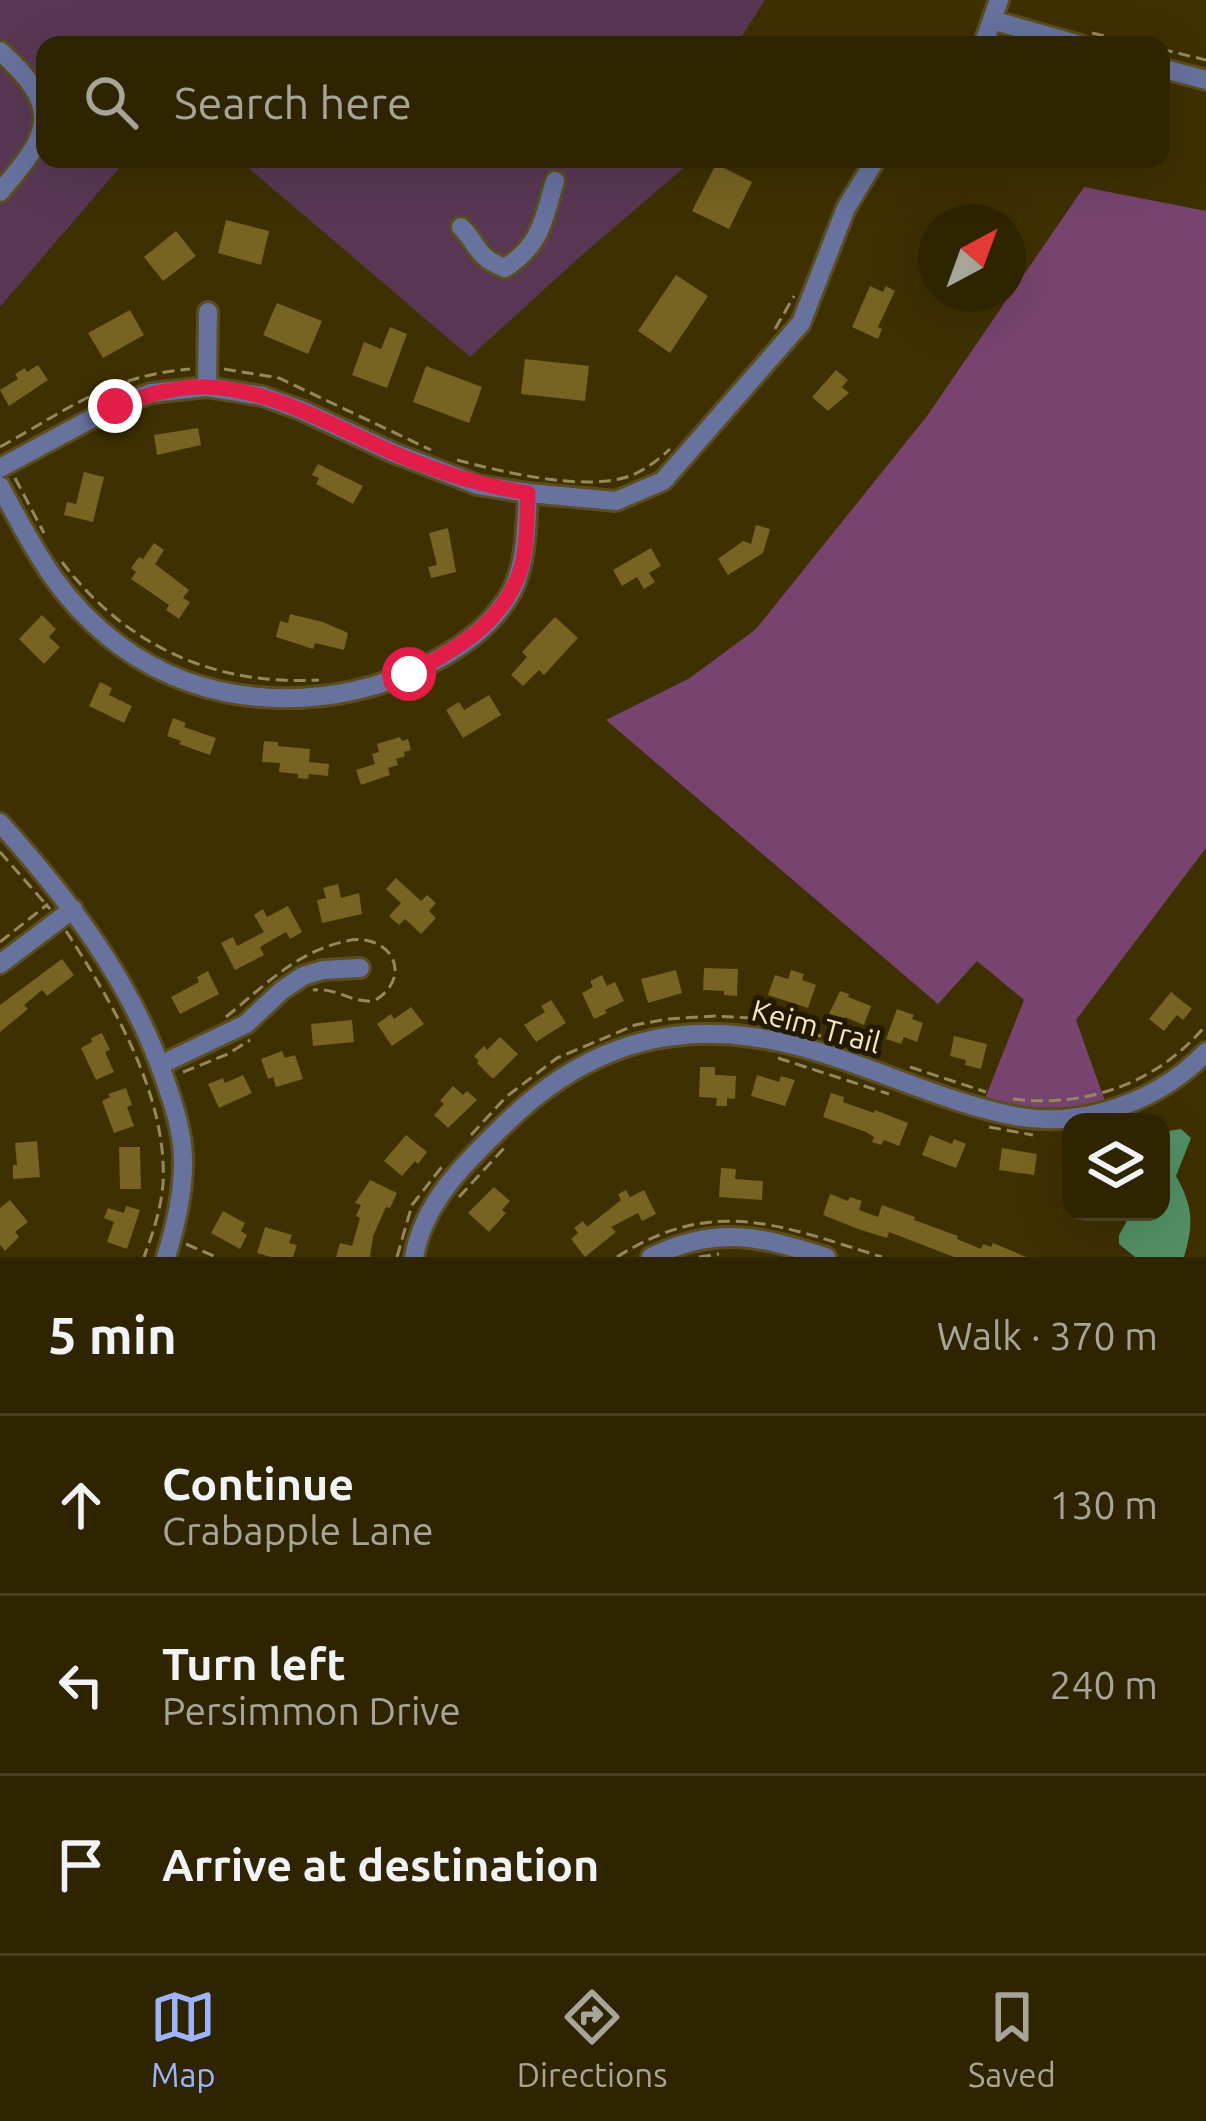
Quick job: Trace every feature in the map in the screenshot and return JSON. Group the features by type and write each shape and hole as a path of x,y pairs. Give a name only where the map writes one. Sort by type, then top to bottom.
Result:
{"street":[{"path":"996,10 1058,36"},
{"path":"0,51 36,93"},
{"path":"1170,70 1206,80"},
{"path":"3,182 36,145"},
{"path":"528,493 524,554 512,590 493,619 467,642 377,686 292,700 248,697 200,686 123,648 46,572 4,475 115,406 207,377 301,410 478,485 616,501 663,481 801,323 846,208 870,168"},
{"path":"460,227 477,251 505,268 539,234 554,181"},
{"path":"207,377 208,312"},
{"path":"0,823 59,911 126,990 160,1065 176,1113 183,1156 181,1193 166,1257"},
{"path":"0,964 59,911"},
{"path":"160,1065 246,1024 303,976 360,968"},
{"name":"Keim Trail","path":"414,1257 430,1207 471,1157 534,1095 610,1052 658,1038 754,1036 986,1109 1043,1120 1120,1108 1170,1083 1206,1052"},
{"path":"651,1257 675,1245 724,1236 772,1240 826,1257"}],"path":[{"path":"1170,52 1206,60"},
{"path":"776,327 794,296"},
{"path":"0,447 104,388 159,372 279,378 433,451"},
{"path":"445,455 524,475 605,482 636,474 672,447"},
{"path":"4,475 51,545"},
{"path":"58,556 111,614 169,652 230,676 330,680"},
{"path":"0,852 59,911"},
{"path":"54,899 119,1020 157,1123 163,1183 156,1225 144,1257"},
{"path":"0,942 59,911"},
{"path":"467,1138 506,1097 557,1058 635,1025 692,1016 751,1018 830,1039"},
{"path":"1006,1098 1048,1102 1114,1090 1153,1072 1206,1025"},
{"path":"764,1054 905,1099"},
{"path":"908,1066 984,1092"},
{"path":"988,1126 1032,1135"},
{"path":"451,1205 504,1148"},
{"path":"397,1257 412,1205 454,1153"},
{"path":"184,1244 216,1257"},
{"path":"187,1257 192,1246"},
{"path":"698,1257 720,1253"}],"shaded area":[{"path":"0,0 765,0 742,36 36,36 36,168 119,168 0,307"},
{"path":"249,168 684,168 470,357"},
{"path":"1084,187 1206,211 1206,848 1076,1020 1106,1104 1049,1113 984,1101 1024,1000 977,961 938,1004 606,720 690,678 756,629 927,416 998,312 1026,312 1026,272"},
{"path":"1181,1129 1191,1138 1176,1176 1190,1215 1184,1257 1135,1257 1119,1244 1127,1221 1170,1221 1170,1131"}],"building":[{"path":"714,168 752,182 729,229 692,211"},
{"path":"226,220 269,231 261,265 218,253"},
{"path":"176,231 196,256 163,281 144,257"},
{"path":"676,275 708,296 670,353 638,331"},
{"path":"870,286 895,291 878,327 882,329 878,339 852,327"},
{"path":"277,303 322,321 308,354 263,335"},
{"path":"130,310 144,335 103,358 88,333"},
{"path":"390,327 407,334 387,388 352,375 364,342 381,349"},
{"path":"525,359 589,366 585,401 521,394"},
{"path":"38,365 48,380 9,406 0,390 18,379 15,374"},
{"path":"426,366 482,387 469,423 413,402"},
{"path":"836,370 848,380 842,387 849,393 828,411 812,397"},
{"path":"198,428 201,445 157,455 154,435"},
{"path":"318,464 363,486 353,504 316,484 319,478 312,475"},
{"path":"84,472 104,477 93,522 64,515 67,502 76,504"},
{"path":"756,525 770,529 763,553 728,575 718,559 743,541 751,544"},
{"path":"448,528 456,572 431,578 428,567 437,565 429,533"},
{"path":"154,543 164,550 155,564 189,590 183,598 190,602 179,619 166,610 169,605 131,579 136,572 131,568"},
{"path":"651,548 661,566 649,573 655,582 644,589 637,577 622,586 613,570"},
{"path":"290,614 348,633 344,650 315,643 313,649 276,637 280,621 288,623"},
{"path":"42,615 56,629 49,637 60,647 44,664 19,639"},
{"path":"555,617 578,638 544,675 539,670 523,686 511,675 527,657 522,652"},
{"path":"100,682 112,688 109,695 132,706 124,723 89,706"},
{"path":"489,695 501,715 463,738 446,710 459,702 464,710"},
{"path":"173,718 216,738 210,755 167,736"},
{"path":"408,739 411,750 396,759 398,765 388,768 390,775 361,785 356,770 375,764 372,754 379,752 377,744"},
{"path":"264,741 310,749 309,762 329,764 328,776 309,774 308,779 279,772 280,763 262,762"},
{"path":"396,878 421,901 427,895 436,903 429,911 436,918 421,934 405,919 399,925 389,916 401,903 386,889"},
{"path":"338,884 341,898 359,893 362,914 322,923 317,900 326,898 323,888"},
{"path":"288,906 302,932 290,939 286,932 260,947 264,955 235,970 221,943 233,937 237,946 264,932 254,915 263,909 267,917"},
{"path":"62,959 74,975 47,996 42,990 0,1032 0,1005"},
{"path":"704,968 738,969 737,996 703,990"},
{"path":"676,970 682,993 648,1003 641,979"},
{"path":"791,970 816,985 808,1008 768,995 775,975 788,979"},
{"path":"208,971 219,994 180,1014 171,997 199,982 197,977"},
{"path":"602,975 607,986 615,982 624,1001 594,1019 582,993"},
{"path":"840,991 871,1006 864,1025 845,1017 842,1024 827,1018"},
{"path":"1171,992 1192,1009 1183,1020 1177,1015 1164,1031 1149,1019"},
{"path":"551,1000 566,1023 536,1042 524,1025 545,1012 541,1006"},
{"path":"411,1007 424,1024 392,1046 377,1024"},
{"path":"897,1009 923,1023 917,1042 904,1037 901,1044 886,1039"},
{"path":"352,1020 354,1042 313,1046 311,1024"},
{"path":"102,1033 114,1072 96,1080 81,1048"},
{"path":"954,1036 987,1044 981,1069 950,1056"},
{"path":"500,1037 518,1054 493,1079 474,1056"},
{"path":"282,1051 285,1058 295,1055 303,1079 276,1087 261,1059"},
{"path":"700,1067 715,1067 715,1075 736,1076 735,1099 727,1098 727,1106 716,1106 717,1098 699,1097"},
{"path":"243,1075 252,1093 219,1108 208,1084"},
{"path":"757,1075 779,1082 781,1076 795,1080 785,1106 751,1096"},
{"path":"453,1086 477,1100 448,1128 434,1115"},
{"path":"126,1088 134,1126 114,1133 102,1101"},
{"path":"831,1093 844,1097 843,1102 908,1123 899,1146 884,1140 881,1145 872,1142 874,1137 866,1132 823,1117"},
{"path":"406,1135 427,1152 402,1176 384,1161"},
{"path":"930,1135 966,1144 956,1168 922,1155"},
{"path":"37,1141 40,1177 13,1179 15,1143"},
{"path":"119,1147 140,1147 141,1189 120,1189"},
{"path":"1002,1148 1037,1154 1034,1175 999,1170"},
{"path":"721,1168 736,1169 735,1179 763,1181 762,1200 719,1197"},
{"path":"370,1180 397,1193 373,1236 370,1257 336,1257 340,1243 352,1246 361,1205 355,1203"},
{"path":"494,1187 510,1201 489,1232 468,1213"},
{"path":"626,1190 630,1197 644,1190 656,1214 642,1221 638,1213 611,1227 616,1232 585,1257 571,1239 578,1233 574,1228 583,1221 587,1227 621,1200 618,1194"},
{"path":"830,1194 862,1201 859,1210 878,1217 882,1205 981,1249 993,1243 1026,1257 954,1257 889,1232 887,1238 858,1229 823,1215"},
{"path":"10,1200 28,1222 15,1232 19,1237 5,1251 0,1245 0,1208"},
{"path":"126,1206 140,1210 127,1249 107,1242 114,1222 104,1218 108,1208 124,1213"},
{"path":"223,1211 245,1223 241,1231 247,1235 240,1249 211,1233"},
{"path":"265,1227 292,1235 289,1243 297,1245 293,1257 257,1253"}],"route":[{"path":"115,406 182,388 262,396 478,485 528,493 524,554 512,590 493,619 467,642 409,674"}]}
